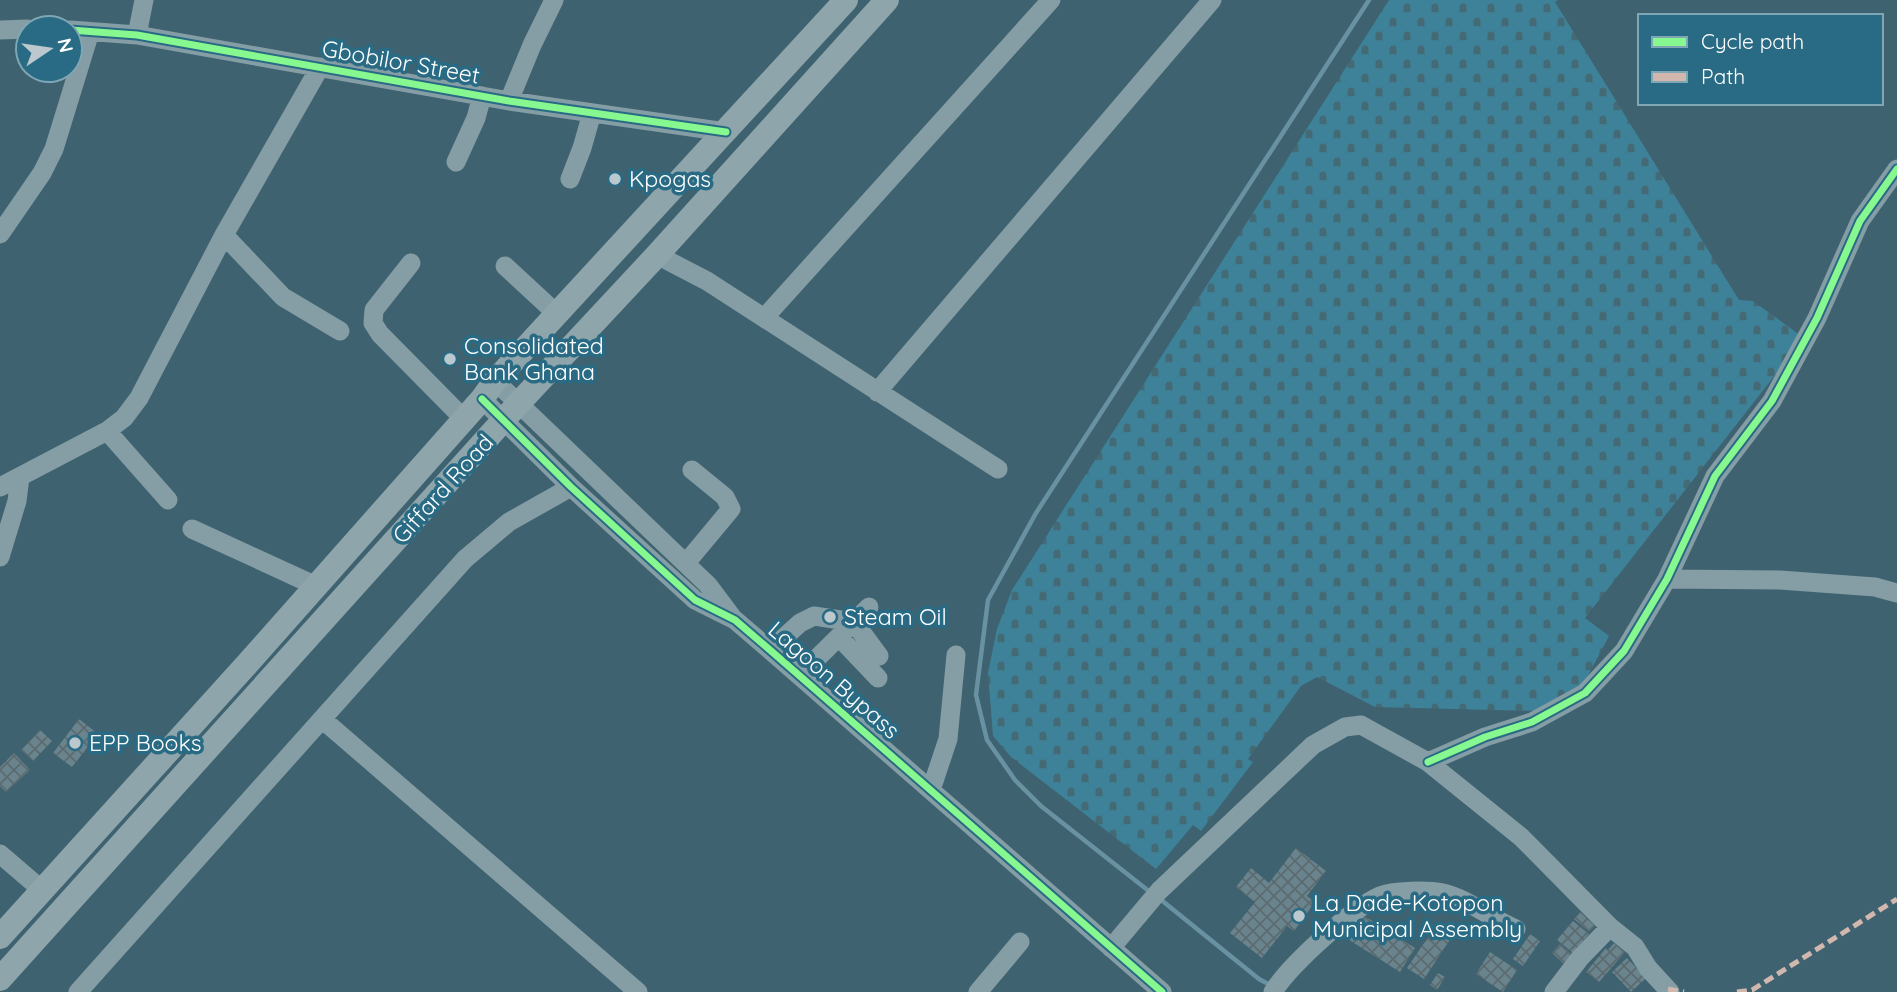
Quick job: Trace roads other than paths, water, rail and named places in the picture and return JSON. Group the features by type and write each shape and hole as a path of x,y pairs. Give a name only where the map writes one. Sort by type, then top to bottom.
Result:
{"main road":[{"name":"Giffard Road","path":"0,979 887,0"},
{"name":"Giffard Road","path":"0,937 489,390 726,132 836,4"}],"street":[{"path":"136,36 144,0"},
{"path":"509,101 554,0"},
{"path":"765,317 1051,0"},
{"path":"877,393 1212,0"},
{"name":"Gbobilor Street","path":"84,31 136,36 509,101 726,132"},
{"path":"0,234 42,173 54,149 90,32"},
{"path":"0,487 107,431 124,418 139,398 224,235 320,67"},
{"path":"456,162 476,118 482,96"},
{"path":"570,179 592,113"},
{"path":"1428,762 1485,737 1532,722 1585,693 1624,652 1667,579 1715,476 1772,401 1817,318 1860,222 1897,169"},
{"path":"224,235 283,297 340,331"},
{"path":"657,255 707,281 765,317 877,393 998,469"},
{"path":"411,263 374,310 373,323 380,334 464,419"},
{"path":"505,266 558,315"},
{"name":"Lagoon Bypass","path":"489,390 572,487 695,600 735,620"},
{"name":"Lagoon Bypass","path":"510,413 685,563 708,585 735,620 1162,992"},
{"path":"107,431 168,499"},
{"path":"685,563 731,509 725,497 692,470"},
{"path":"0,557 17,501 20,477"},
{"path":"78,992 465,559 509,522 572,487"},
{"path":"192,529 316,586"},
{"path":"1667,579 1780,580 1875,587 1897,593"},
{"path":"800,676 869,607"},
{"path":"770,650 800,623 814,617 854,622 879,656"},
{"path":"839,637 878,678"},
{"path":"931,790 948,739 956,654"},
{"path":"322,719 638,992"},
{"path":"1111,948 1155,897 1313,745 1345,727 1361,725 1428,762 1521,837 1610,928 1634,947 1648,968 1670,992"},
{"path":"0,853 42,890"},
{"path":"1277,985 1356,911 1381,895 1415,891 1444,893 1495,921 1516,929"},
{"path":"1554,992 1580,958 1610,928"},
{"path":"978,992 1020,942"}],"waterway":[{"path":"1150,892 1041,806 1015,780 987,740 976,695 988,600 1036,513 1369,0"},
{"path":"1160,899 1259,979 1272,986"}],"place":[{"name":"Kpogas","path":"615,179"},
{"name":"Consolidated Bank Ghana","path":"450,359"},
{"name":"Steam Oil","path":"830,617"},
{"name":"EPP Books","path":"75,743"},
{"name":"La Dade-Kotopon Municipal Assembly","path":"1299,916"}]}
